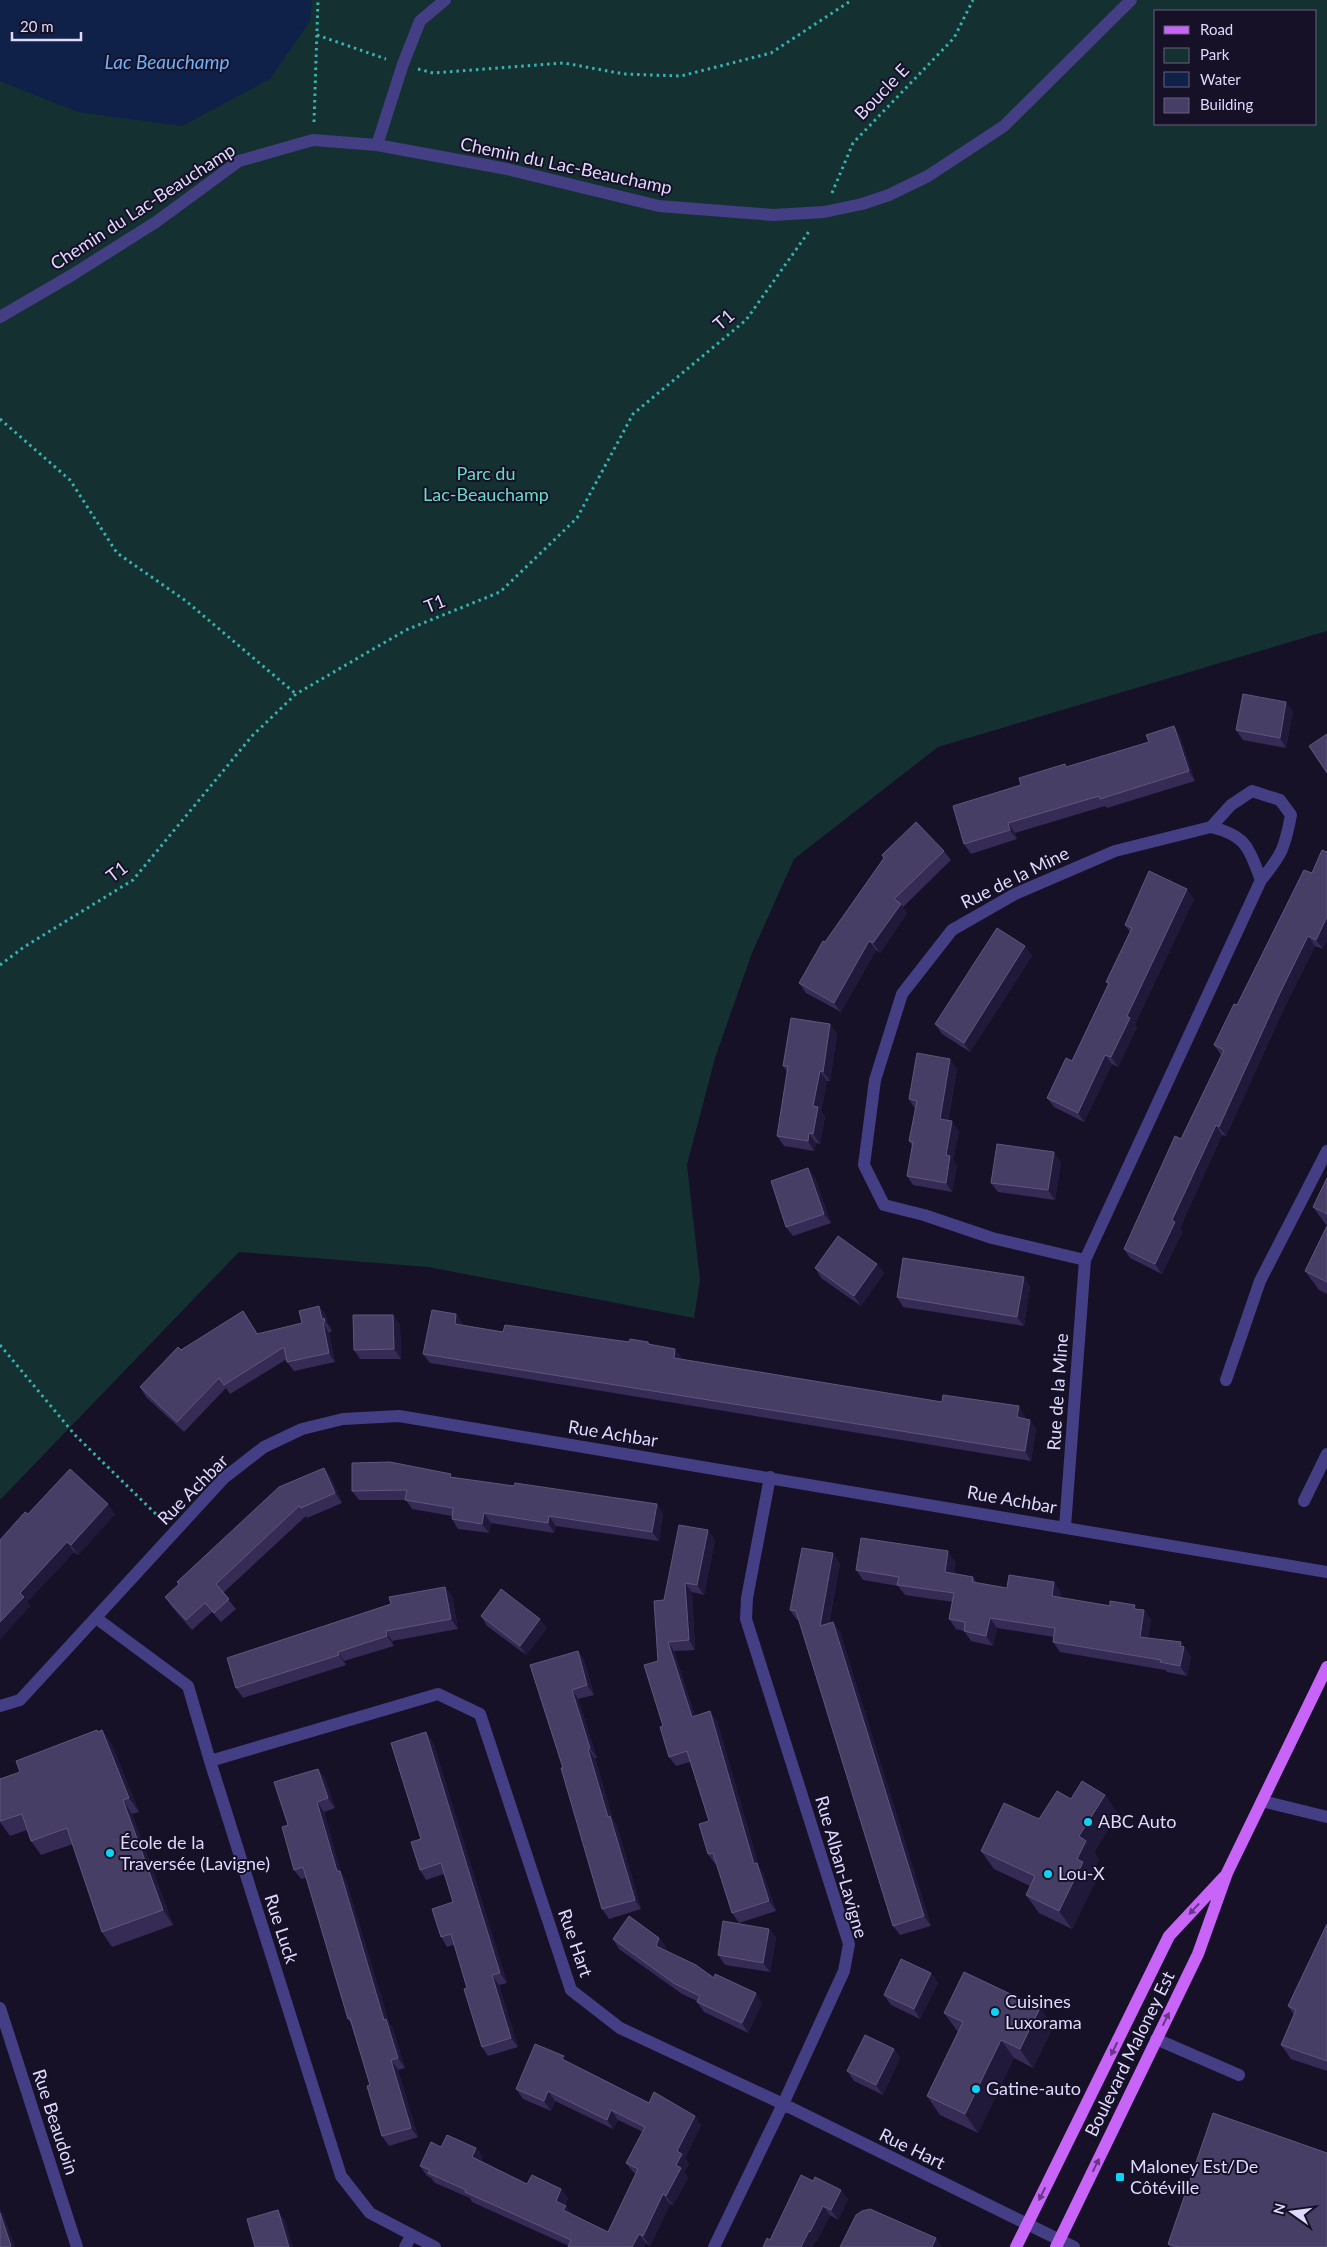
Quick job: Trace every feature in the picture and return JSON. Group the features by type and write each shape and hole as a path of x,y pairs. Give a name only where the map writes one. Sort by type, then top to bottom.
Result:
{"main road":[{"name":"Boulevard Maloney Est","path":"1058,2244 1198,1954 1227,1873 1327,1667"},
{"name":"Boulevard Maloney Est","path":"1016,2247 1169,1936 1227,1873"}],"street":[{"path":"377,144 403,64 420,21 445,0"},
{"name":"Chemin du Lac-Beauchamp","path":"0,317 72,275 156,222 239,161 313,140 377,144 507,169 658,206 773,215 824,212 862,204 889,195 928,176 1004,126 1131,0"},
{"name":"Rue de la Mine","path":"1065,1527 1085,1260 1261,880 1280,858 1287,838 1291,815 1280,800 1252,791 1231,805 1211,827 1115,851 1015,894 952,930 902,994 875,1080 864,1165 884,1205 924,1215 992,1238 1085,1260"},
{"path":"1211,827 1232,832 1248,848 1261,880"},
{"path":"1226,1380 1260,1281 1327,1151"},
{"name":"Rue Achbar","path":"0,1706 20,1700 224,1478 264,1446 302,1429 343,1418 399,1416 1327,1572"},
{"path":"1304,1501 1327,1454"},
{"name":"Rue Alban-Lavigne","path":"714,2247 844,1971 848,1944 746,1619 747,1598 770,1477"},
{"name":"Rue Luck","path":"96,1618 188,1686 341,2176 370,2213 408,2241 435,2247"},
{"name":"Rue Hart","path":"210,1761 438,1694 480,1714 571,1990 620,2028 783,2104 1027,2225 1058,2244 1074,2247"},
{"path":"1262,1801 1327,1817"},
{"name":"Rue Beaudoin","path":"0,2009 77,2247"},
{"path":"1156,2040 1239,2075"}],"path":[{"path":"313,140 318,0"},
{"path":"317,36 433,74 564,63 624,74 681,76 771,53 852,0"},
{"name":"Boucle E","path":"824,212 853,143 954,38 973,0"},
{"name":"T1","path":"0,965 24,947 134,880 252,736 296,694 406,630 500,592 577,518 633,414 746,320 824,212"},
{"path":"0,419 70,480 117,553 186,601 296,694"},
{"path":"0,1345 75,1436 175,1532"}],"green space":[{"name":"Parc du Lac-Beauchamp","path":"0,0 1327,0 1327,631 938,747 794,859 752,953 715,1058 687,1165 700,1280 694,1318 428,1267 239,1252 0,1500"}],"water":[{"name":"Lac Beauchamp","path":"0,0 312,0 310,21 270,79 182,126 78,112 0,81"}],"building":[{"path":"1243,694 1286,702 1280,738 1236,730"},
{"path":"1174,726 1189,771 1100,799 1099,796 1008,823 1010,830 964,844 953,806 1021,785 1019,778 1065,764 1066,767 1149,742 1146,735"},
{"path":"1327,734 1327,773 1309,746"},
{"path":"916,822 944,851 894,899 901,904 873,943 869,941 834,1003 799,983 823,941 825,942 884,858 882,855"},
{"path":"1322,850 1327,852 1327,917 1316,940 1308,936 1219,1127 1216,1125 1172,1220 1175,1222 1155,1264 1124,1249 1175,1136 1181,1139 1224,1050 1214,1045 1234,1004 1237,1005 1304,870 1312,873"},
{"path":"1149,871 1187,889 1127,1016 1130,1018 1111,1057 1105,1055 1078,1113 1047,1098 1066,1058 1072,1061 1109,983 1106,982 1132,928 1125,925"},
{"path":"997,928 1025,946 964,1043 935,1024"},
{"path":"791,1018 830,1024 823,1072 820,1071 813,1106 818,1107 813,1134 809,1133 808,1141 777,1136 788,1066 783,1066"},
{"path":"917,1053 950,1059 940,1119 952,1121 946,1155 950,1156 946,1183 907,1176 913,1142 909,1141 917,1101 909,1099"},
{"path":"997,1144 1054,1152 1048,1190 991,1183"},
{"path":"808,1168 824,1214 786,1227 771,1181"},
{"path":"1327,1178 1327,1214 1313,1207"},
{"path":"1327,1226 1327,1282 1305,1271"},
{"path":"838,1236 877,1264 854,1296 815,1268"},
{"path":"903,1258 1024,1277 1017,1317 897,1297"},
{"path":"319,1306 322,1319 324,1318 325,1321 323,1323 329,1353 287,1362 284,1347 224,1385 219,1378 177,1422 140,1387 178,1347 181,1350 243,1311 257,1334 302,1323 299,1311"},
{"path":"432,1310 456,1314 455,1324 503,1332 505,1325 629,1342 630,1339 675,1349 674,1358 942,1402 943,1395 1019,1406 1017,1417 1030,1420 1025,1451 423,1354"},
{"path":"353,1315 393,1315 394,1349 354,1350"},
{"path":"390,1462 451,1474 450,1477 514,1486 515,1483 657,1504 652,1532 549,1516 548,1523 484,1513 482,1524 452,1519 453,1508 405,1500 407,1490 352,1491 352,1463"},
{"path":"324,1468 335,1493 301,1508 299,1506 216,1584 229,1599 214,1613 205,1603 186,1620 165,1597 179,1584 177,1582 279,1487"},
{"path":"70,1469 108,1504 71,1545 67,1542 20,1593 24,1597 0,1622 0,1540 25,1512 28,1514"},
{"path":"679,1525 708,1530 697,1585 685,1583 689,1640 668,1642 692,1717 710,1711 754,1864 757,1863 769,1901 732,1913 713,1853 708,1854 699,1824 709,1821 687,1751 669,1757 660,1727 663,1726 644,1665 658,1661 654,1601 664,1600"},
{"path":"861,1538 948,1551 945,1572 973,1577 972,1582 1007,1588 1009,1575 1054,1582 1052,1596 1110,1606 1110,1601 1135,1605 1134,1609 1144,1610 1140,1637 1181,1642 1180,1646 1184,1647 1180,1666 1160,1662 1161,1660 1053,1642 1055,1628 990,1618 986,1636 964,1631 965,1622 949,1619 954,1593 897,1585 899,1577 856,1570"},
{"path":"802,1548 833,1553 820,1626 833,1622 924,1916 893,1926 796,1611 790,1610"},
{"path":"445,1587 451,1619 386,1631 387,1636 338,1652 339,1655 236,1688 227,1658 391,1604 389,1597"},
{"path":"501,1589 540,1619 520,1646 481,1616"},
{"path":"578,1651 587,1685 572,1690 608,1817 610,1816 635,1900 602,1909 561,1768 563,1768 530,1665"},
{"path":"97,1730 98,1732 102,1730 129,1798 123,1800 163,1910 102,1932 67,1828 31,1841 22,1814 0,1821 0,1779 20,1772 16,1761"},
{"path":"426,1732 500,1973 492,1975 511,2038 482,2047 464,1989 467,1988 451,1934 441,1937 432,1909 453,1902 441,1863 420,1870 411,1842 421,1839 391,1743"},
{"path":"318,1769 328,1798 317,1802 337,1871 340,1871 384,2020 386,2019 398,2058 391,2060 411,2128 382,2136 367,2086 370,2085 350,2018 348,2019 303,1867 294,1870 282,1827 288,1825 274,1782"},
{"path":"1082,1781 1105,1795 1079,1836 1086,1841 1077,1859 1083,1862 1059,1911 1026,1895 1035,1876 981,1851 1004,1803 1039,1819 1057,1791 1071,1799"},
{"path":"629,1916 659,1938 656,1946 696,1965 714,1978 715,1974 756,1993 742,2023 697,2002 700,1996 675,1984 613,1939"},
{"path":"723,1921 769,1929 763,1963 718,1955"},
{"path":"1327,1924 1327,2061 1281,2045 1296,2010 1288,2006"},
{"path":"901,1959 931,1973 914,2009 884,1995"},
{"path":"964,1972 1040,2008 1020,2049 1001,2040 965,2114 927,2096 963,2022 944,2013"},
{"path":"865,2035 894,2049 876,2085 847,2071"},
{"path":"535,2044 564,2056 562,2059 649,2103 654,2092 695,2116 677,2151 682,2154 676,2165 681,2168 666,2196 663,2194 643,2236 639,2234 632,2247 568,2247 571,2240 465,2192 466,2190 428,2173 430,2170 420,2166 431,2142 441,2147 447,2135 476,2148 472,2157 527,2184 532,2175 561,2189 556,2201 566,2206 563,2210 608,2232 638,2169 626,2163 645,2127 611,2110 607,2120 548,2091 544,2101 516,2089"},
{"path":"1213,2113 1327,2153 1327,2247 1178,2247 1168,2244"},
{"path":"801,2175 813,2181 815,2177 841,2190 831,2210 823,2206 801,2247 763,2247 767,2238 770,2240"},
{"path":"870,2209 936,2238 932,2247 840,2247 856,2215"},
{"path":"278,2210 289,2247 255,2247 247,2219"},
{"path":"0,2213 11,2246 8,2247 0,2247"}],"place":[{"name":"ABC Auto","path":"1088,1822"},
{"name":"École de la Traversée (Lavigne)","path":"110,1853"},
{"name":"Lou-X","path":"1048,1874"},
{"name":"Cuisines Luxorama","path":"995,2012"},
{"name":"Gatine-auto","path":"976,2089"},
{"name":"Maloney Est/De Côtéville","path":"1120,2177"}]}
